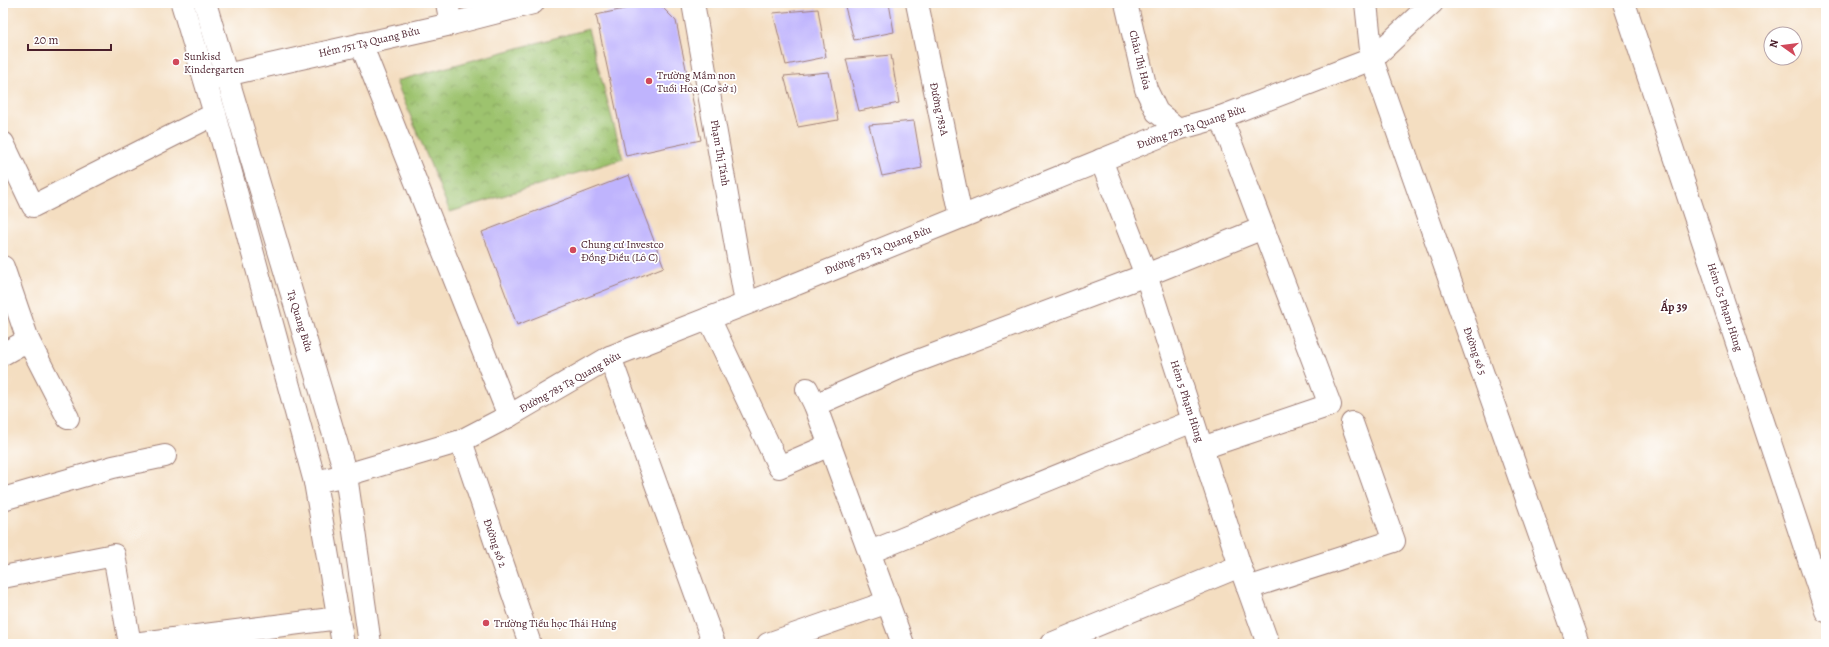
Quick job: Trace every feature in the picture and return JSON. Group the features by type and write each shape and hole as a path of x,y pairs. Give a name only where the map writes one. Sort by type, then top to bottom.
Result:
{"street":[{"path":"182,3 215,114 315,482 343,644"},
{"name":"Tạ Quang Bửu","path":"205,3 346,475 370,644"},
{"path":"446,3 451,24"},
{"name":"Hẻm 751 Tạ Quang Bửu","path":"205,82 226,75 451,24 533,3"},
{"name":"Phạm Thị Tánh","path":"693,3 746,303"},
{"name":"Đường 783A","path":"917,3 961,216"},
{"name":"Châu Thị Hóa","path":"1126,3 1146,89 1157,112 1178,129"},
{"name":"Đường số 5","path":"1366,3 1372,59 1578,644"},
{"name":"Đường 783 Tạ Quang Bửu","path":"315,482 346,475 461,441 509,416 610,357 779,291 1178,129 1221,117 1372,59 1432,3"},
{"name":"Hẻm C5 Phạm Hùng","path":"1624,3 1826,611"},
{"path":"362,44 509,416"},
{"path":"3,143 33,206 215,114"},
{"path":"1202,448 1330,404 1221,117"},
{"name":"Hẻm 5 Phạm Hùng","path":"1101,160 1146,275 1240,566 1268,644"},
{"path":"903,644 830,444 811,397 904,366 1146,275 1263,228"},
{"path":"3,267 28,340 68,418"},
{"path":"709,318 779,467 830,444"},
{"path":"3,354 28,340"},
{"path":"610,357 714,644"},
{"path":"870,552 1194,421"},
{"path":"1248,588 1394,541 1352,423"},
{"name":"Đường số 2","path":"461,441 530,644"},
{"path":"3,499 113,467 165,456"},
{"path":"3,577 114,555 130,644"},
{"path":"1051,644 1240,566"},
{"path":"768,644 888,602"},
{"path":"134,644 165,642 339,618"}],"green space":[{"path":"588,29 623,159 450,212 396,81"}],"building":[{"name":"Trường Mầm non Tuổi Hoa (Cơ sở 1)","path":"652,3 661,6 676,21 701,140 626,156 596,15"},
{"path":"844,3 889,3 894,32 854,40"},
{"path":"818,9 826,57 786,65 773,13"},
{"path":"891,55 899,103 859,111 846,59"},
{"path":"829,72 838,120 798,127 784,76"},
{"path":"914,121 922,168 882,176 869,125"},
{"name":"Chung cư Investco Đồng Diều (Lô C)","path":"629,175 664,267 517,325 482,232"}],"place":[{"name":"Sunkisd Kindergarten","path":"176,62"},
{"name":"Trường Mầm non Tuổi Hoa (Cơ sở 1)","path":"649,81"},
{"name":"Chung cư Investco Đồng Diều (Lô C)","path":"573,250"},
{"name":"Trường Tiểu học Thái Hưng","path":"486,623"}],"district":[{"name":"Ấp 39","path":"1674,307"}]}
